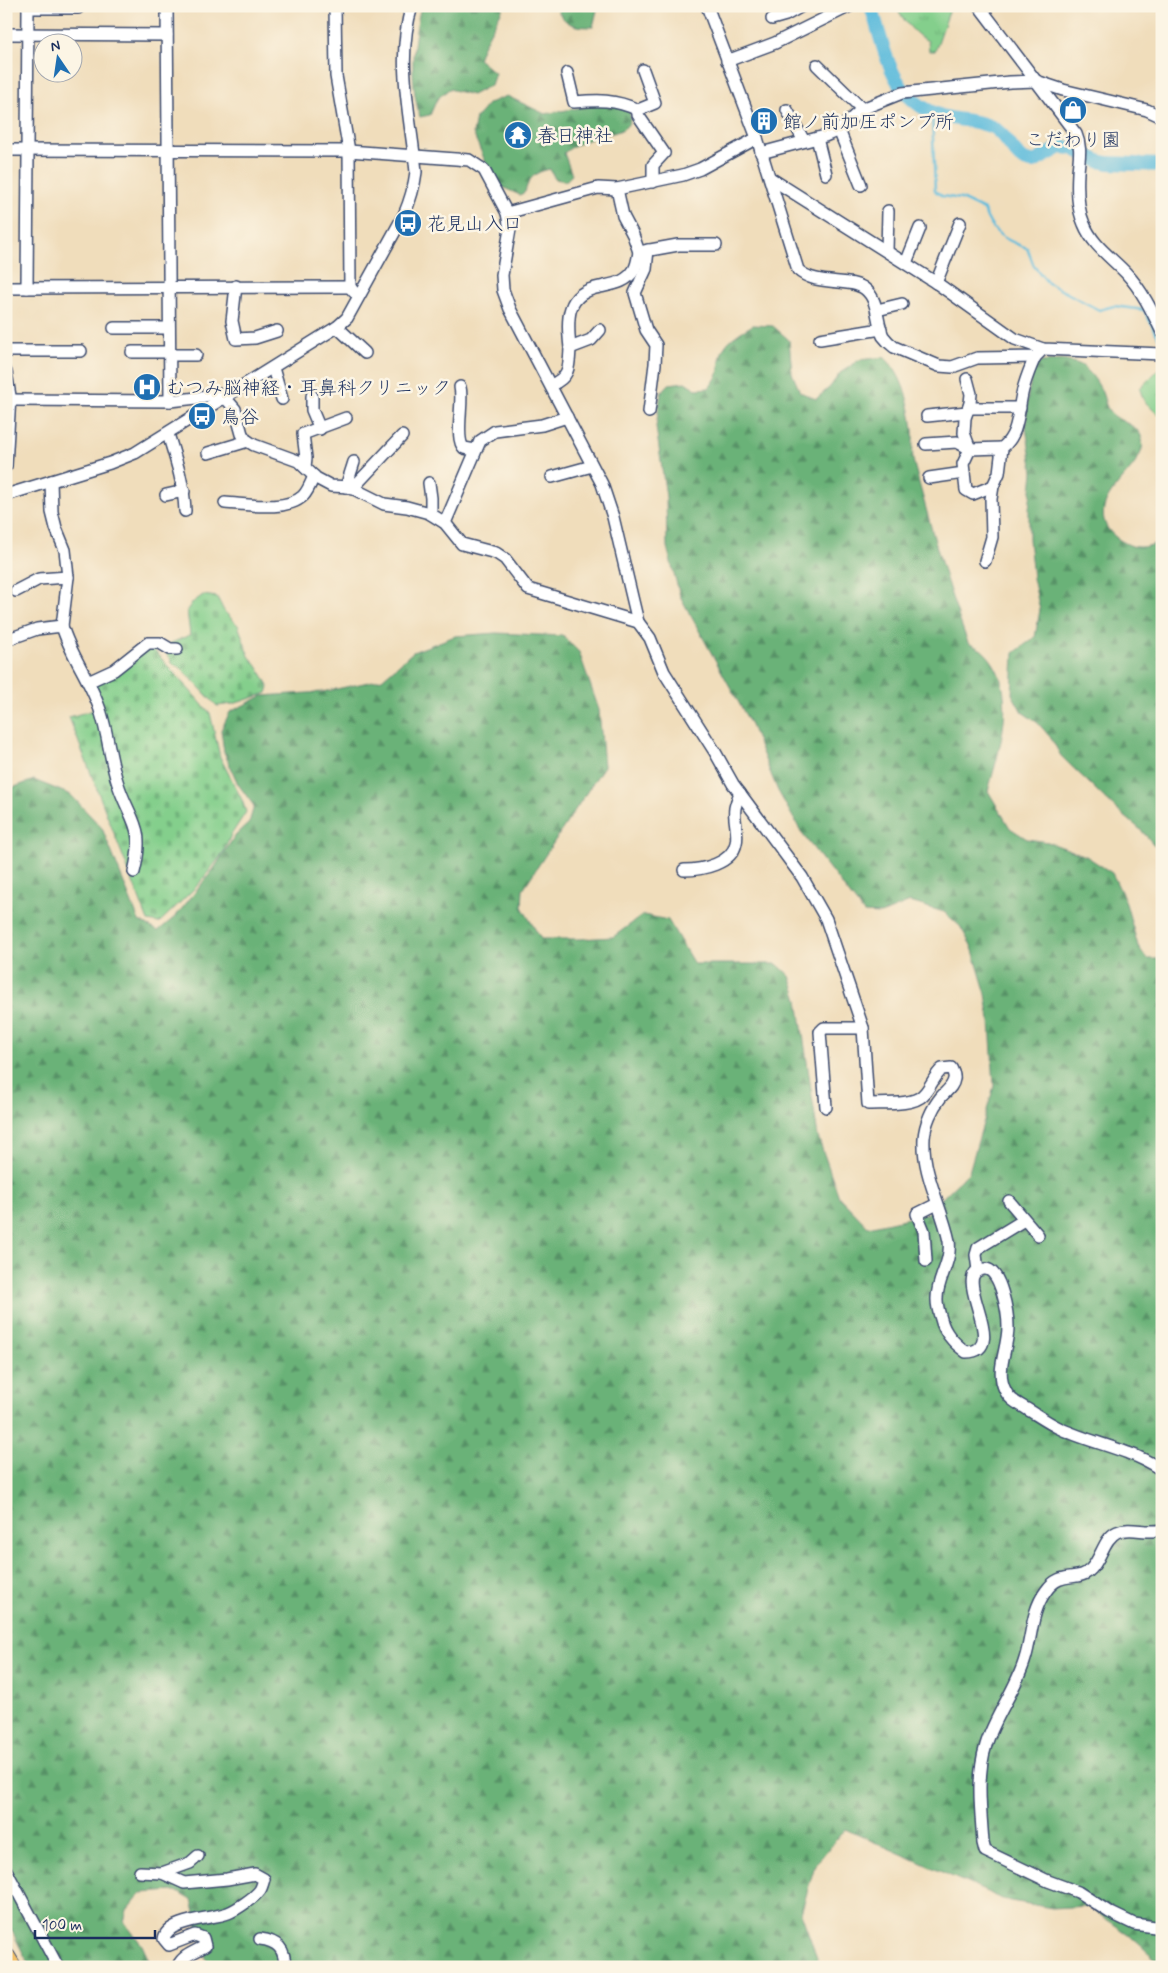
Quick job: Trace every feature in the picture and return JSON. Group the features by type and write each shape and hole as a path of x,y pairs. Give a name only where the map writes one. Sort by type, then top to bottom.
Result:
{"highway":[{"path":"6,1957 12,1967"}],"street":[{"path":"167,6 170,401"},
{"path":"335,6 336,76 349,151 350,287 358,300"},
{"path":"6,495 110,464 135,453 273,368 337,327 347,318 412,198 416,172 403,50 412,6"},
{"path":"707,6 757,138 798,270 804,275 821,280 860,286 870,295 877,310 880,329 884,338 894,347 939,366 952,367 978,358 1039,353 1162,354"},
{"path":"772,19 784,11 802,6"},
{"path":"727,61 775,43 827,11 850,6"},
{"path":"979,6 1076,134 1080,149 1078,205 1084,225 1097,245 1126,273 1140,291 1162,332"},
{"path":"27,288 28,7 78,8"},
{"path":"6,34 167,35"},
{"path":"817,65 862,109"},
{"path":"567,73 574,102 622,103 638,110 655,103 643,70"},
{"path":"761,153 839,130 862,109 902,93 1010,82 1036,81 1063,90 1147,110 1162,117"},
{"path":"638,110 638,115 664,153 653,165 653,182"},
{"path":"787,110 804,141"},
{"path":"839,130 860,185"},
{"path":"507,213 598,188 617,189 683,176 700,169 757,138"},
{"path":"817,138 826,174"},
{"path":"6,150 349,151 454,158 475,163 484,170 507,213 510,230 502,274 503,290 510,309 551,385 608,501 638,622 650,638 664,672 678,696 740,793 802,876 826,919 863,1028 868,1104 893,1104 916,1100 922,1097 942,1069 951,1068 954,1074 954,1080 950,1087 941,1096 933,1109 926,1125 924,1138 925,1152 937,1204 949,1242 949,1253 937,1300 944,1329 966,1352 972,1352 980,1347 984,1338 983,1328 972,1285 978,1270 985,1268 990,1270 999,1282 1008,1327 1001,1371 1002,1384 1008,1397 1057,1427 1129,1453 1162,1470"},
{"path":"770,178 906,263 1015,339 1039,353"},
{"path":"617,189 623,216 644,251 646,269 635,293 646,330 656,345 649,412"},
{"path":"887,251 888,211"},
{"path":"936,283 960,223"},
{"path":"906,263 920,228"},
{"path":"644,251 678,245 716,245"},
{"path":"551,385 560,381 569,365 569,309 573,302 587,291 612,285 623,280 635,269 644,251"},
{"path":"6,288 169,286 350,287"},
{"path":"236,286 232,321 236,338 255,338 277,331"},
{"path":"877,310 902,304"},
{"path":"337,327 365,353"},
{"path":"114,328 169,328"},
{"path":"820,339 880,329"},
{"path":"570,348 591,340 600,330"},
{"path":"6,351 81,351"},
{"path":"132,352 196,354"},
{"path":"926,444 958,442 970,449 1002,448 1011,441 1024,386 1039,353"},
{"path":"273,368 282,399"},
{"path":"6,372 10,400 6,466"},
{"path":"968,379 971,394 964,433 970,449 963,464 966,490 973,494 992,486"},
{"path":"460,387 462,396 459,441 464,448 475,450"},
{"path":"10,400 170,401 197,398 217,393 226,397 235,409 242,434 254,446 298,461 314,476 331,486 349,488 384,504 407,507 430,514 444,523 462,544 496,553 506,559 528,588 638,622"},
{"path":"312,396 312,410 320,428"},
{"path":"928,416 968,410 1020,408"},
{"path":"444,523 480,441 496,432 542,425 567,417"},
{"path":"305,467 306,458 303,434 346,418"},
{"path":"168,434 181,474 185,511"},
{"path":"349,488 402,436"},
{"path":"208,453 248,442"},
{"path":"985,561 992,537 992,486 999,473 1002,448"},
{"path":"349,488 354,462"},
{"path":"552,478 592,466"},
{"path":"929,478 964,473"},
{"path":"225,503 267,506 296,501 308,490 314,476"},
{"path":"51,481 52,512 65,550 68,577 62,626 72,654 88,682 102,714 117,783 139,832 137,862 134,872"},
{"path":"429,483 431,498 430,514"},
{"path":"166,495 184,491"},
{"path":"16,591 39,579 68,577"},
{"path":"6,640 37,629 62,626"},
{"path":"88,682 114,670 148,643 160,643 170,650 177,649"},
{"path":"684,870 718,863 734,851 737,835 735,807 740,793"},
{"path":"826,1107 820,1032 824,1028 863,1028"},
{"path":"1009,1201 1038,1235"},
{"path":"926,1261 924,1231 916,1214 937,1204"},
{"path":"978,1270 976,1255 978,1248 1024,1220"},
{"path":"1162,1530 1155,1532 1118,1531 1112,1535 1091,1568 1085,1574 1060,1578 1045,1591 1036,1611 1025,1660 985,1746 980,1786 985,1851 1048,1881 1078,1892 1109,1912 1134,1924 1162,1928"},
{"path":"162,1873 190,1863 198,1856"},
{"path":"6,1870 58,1967"},
{"path":"140,1872 162,1873 184,1883 212,1881 255,1874 264,1879 260,1890 238,1908 227,1913 184,1922 172,1928 165,1935 164,1939 169,1945 195,1935 203,1938 206,1943 205,1946 181,1961 180,1966"},
{"path":"260,1939 272,1940 281,1949 285,1958 285,1967"}],"green space":[{"path":"421,6 504,6 483,45 478,59 495,73 491,85 472,95 449,89 437,99 430,115 420,117 414,89 413,62"},
{"path":"556,6 598,6 593,27 570,24 562,17"},
{"path":"895,6 951,6 935,51 929,51 928,41 913,31"},
{"path":"507,96 545,114 610,102 629,108 630,119 628,125 624,128 583,142 564,153 572,175 566,181 555,179 550,169 545,170 533,176 528,182 525,192 520,195 502,187 486,163 473,133 476,118 489,103"},
{"path":"753,325 773,326 789,340 792,373 800,392 816,399 830,387 840,373 859,360 884,357 891,364 901,381 910,410 913,430 914,464 960,621 968,643 985,653 996,668 1002,684 1004,719 1002,738 988,791 1010,828 1027,839 1048,842 1086,856 1112,873 1125,900 1138,946 1147,959 1162,959 1162,1965 1128,1934 1087,1906 1052,1908 1005,1900 845,1829 815,1865 801,1913 822,1967 210,1967 206,1959 192,1900 176,1891 141,1893 127,1910 124,1922 142,1945 152,1967 33,1967 25,1957 6,1919 6,790 34,780 71,795 102,828 139,921 158,931 176,916 213,870 234,837 249,823 254,806 238,784 224,752 221,730 230,712 262,696 323,692 382,679 413,652 455,636 496,633 563,636 579,652 599,710 604,766 523,889 522,907 541,939 613,937 643,915 668,920 694,964 777,964 790,976 798,1000 818,1137 839,1197 868,1227 926,1214 969,1172 994,1086 990,1021 986,994 972,947 960,926 944,912 910,902 881,914 864,913 803,835 778,791 750,723 680,596 667,547 666,497 656,427 661,393 669,384 685,382 696,389 709,388 716,378 721,355 726,345 734,337"},
{"path":"1063,360 1079,364 1088,371 1100,387 1109,411 1137,430 1142,439 1142,450 1137,461 1111,493 1105,505 1103,517 1111,532 1132,546 1147,546 1162,541 1162,854 1141,830 1116,809 1061,756 1051,738 1038,723 1022,712 1012,694 1014,653 1035,637 1040,610 1033,578 1029,539 1029,509 1033,472 1026,428 1028,394 1034,368 1041,362"},
{"path":"1162,368 1162,418 1145,401 1140,388"},
{"path":"203,595 217,597 224,611 238,625 249,656 269,687 267,693 233,704 217,706 181,668 173,664 164,649 171,643 190,635 187,610 192,603"},
{"path":"151,647 210,713 220,757 242,800 246,812 231,835 223,853 198,885 159,923 148,921 69,717 101,708 92,684"}],"waterway":[{"path":"871,6 892,70 910,97 923,107 945,117 992,127 1003,136 1021,158 1027,161 1034,162 1061,147 1072,148 1098,161 1108,163 1162,165"},
{"path":"932,112 935,191 942,196 961,199 984,210 991,225 1000,235 1027,248 1034,266 1048,283 1099,310 1114,306 1144,310 1162,344"}],"place":[{"name":"こだわり園","path":"1073,110"},
{"name":"館ノ前加圧ポンプ所","path":"764,121"},
{"name":"春日神社","path":"518,135"},
{"name":"花見山入口","path":"408,223"},
{"name":"むつみ脳神経・耳鼻科クリニック","path":"147,387"},
{"name":"鳥谷","path":"202,416"}]}
